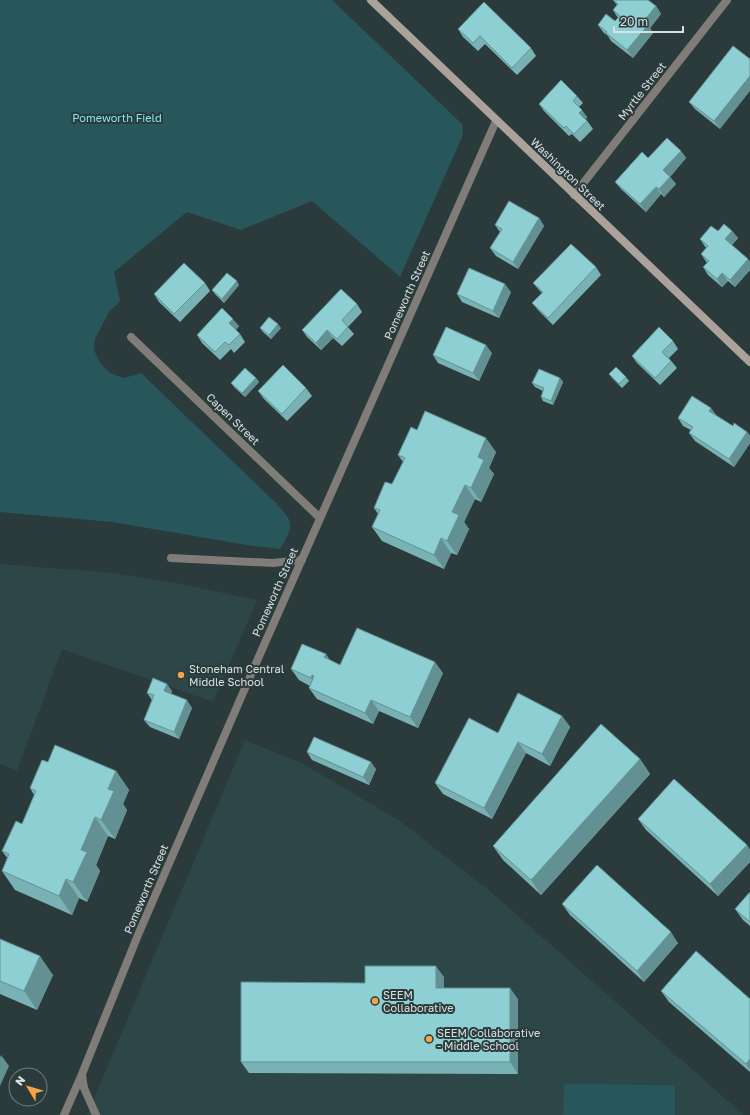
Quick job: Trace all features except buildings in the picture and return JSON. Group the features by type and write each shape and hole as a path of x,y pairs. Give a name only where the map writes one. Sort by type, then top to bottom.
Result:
{"street":[{"name":"Washington Street","path":"371,0 750,362"},
{"name":"Myrtle Street","path":"574,195 727,0"},
{"name":"Pomeworth Street","path":"64,1115 141,928 320,518 496,121"},
{"name":"Capen Street","path":"131,337 320,518"},
{"path":"171,558 273,563 302,560"},
{"path":"82,1074 85,1093 96,1115"}],"shaded area":[{"name":"Stoneham Central Middle School","path":"0,564 114,573 176,583 257,600 213,702 62,649 17,771 0,764"},
{"name":"SEEM Collaborative","path":"245,740 302,763 400,821 491,892 744,1115 87,1115"}],"green space":[{"name":"Pomeworth Field","path":"0,0 332,0 462,124 463,135 400,277 312,201 241,230 187,212 114,272 120,301 109,312 95,339 94,350 100,363 110,373 124,378 141,373 275,502 286,515 290,524 288,534 280,549 253,546 112,522 0,512"},
{"path":"564,1084 675,1085 675,1115 563,1115"}],"place":[{"name":"Stoneham Central Middle School","path":"181,675"},
{"name":"SEEM Collaborative","path":"375,1001"},
{"name":"SEEM Collaborative - Middle School","path":"429,1039"}]}
